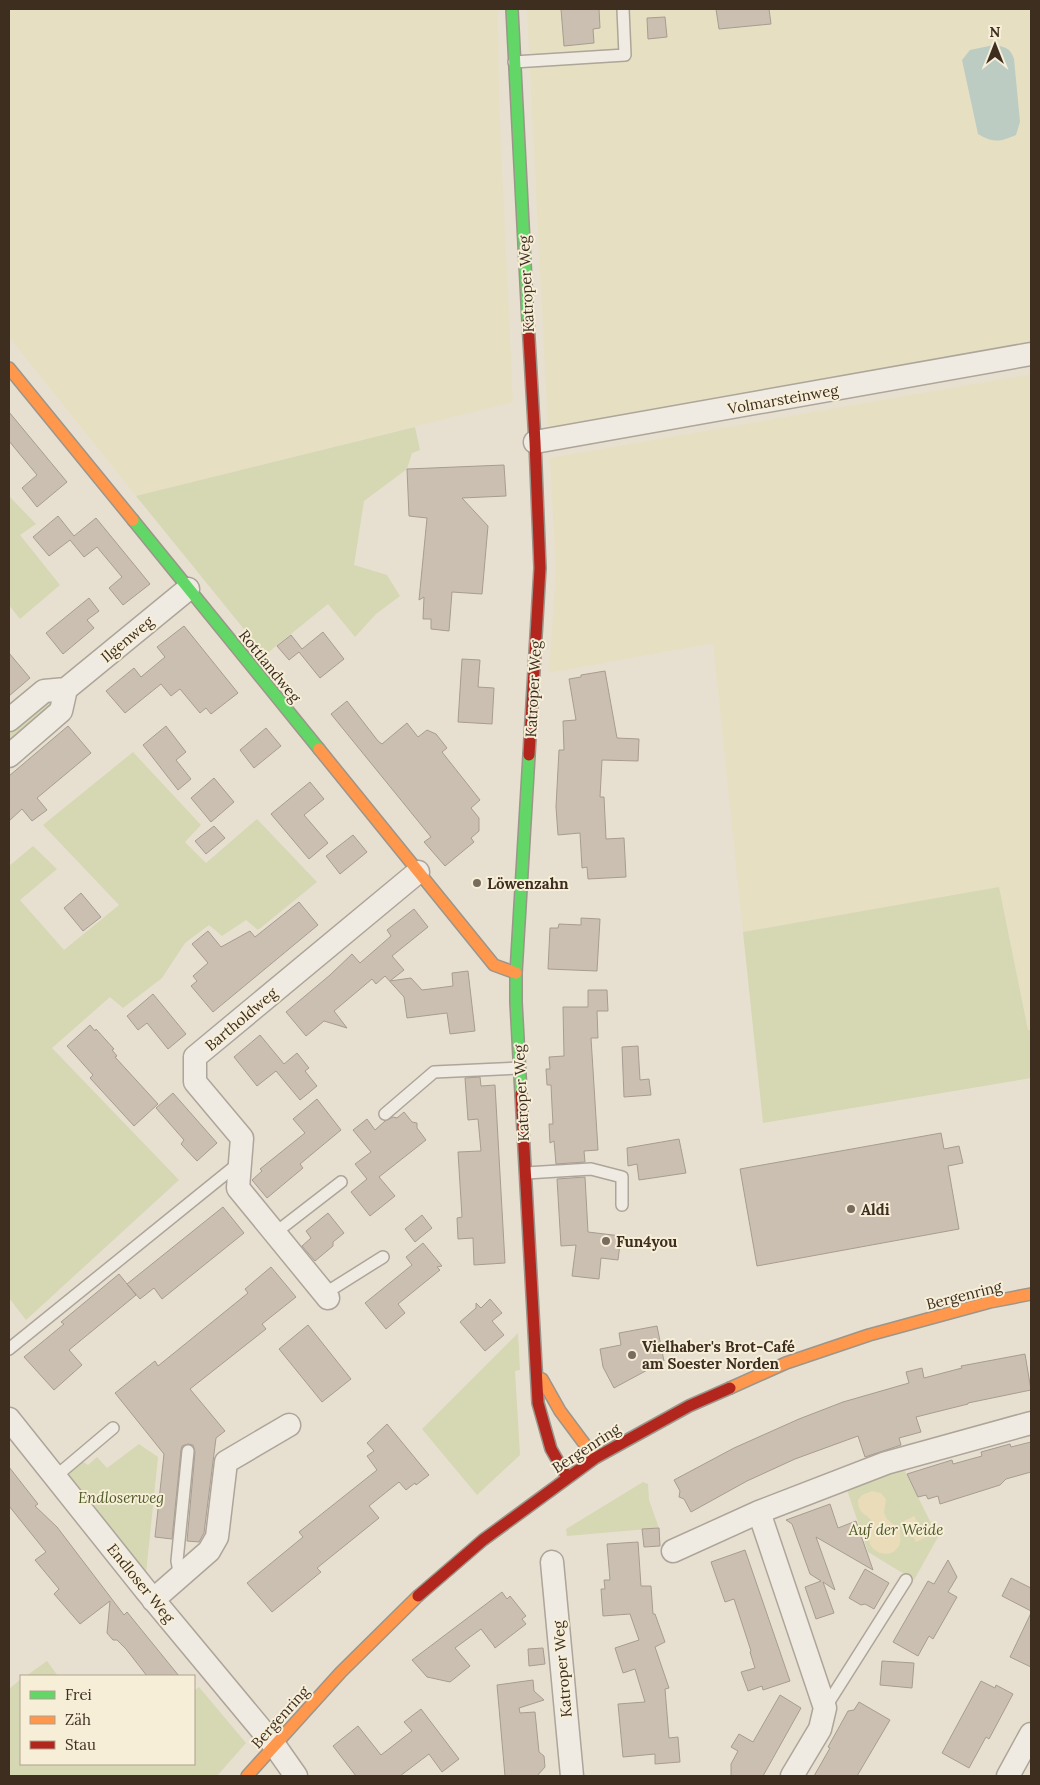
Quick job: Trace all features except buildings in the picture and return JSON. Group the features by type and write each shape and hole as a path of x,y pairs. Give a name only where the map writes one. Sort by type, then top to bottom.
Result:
{"street":[{"name":"Katroper Weg","path":"512,9 540,568 516,973 516,1002 538,1403 551,1450 567,1477"},
{"name":"Volmarsteinweg","path":"535,442 1031,354"},
{"name":"Rottlandweg","path":"9,368 494,965 516,973"},
{"name":"Ilgenweg","path":"9,720 44,691 66,688 188,589"},
{"path":"9,756 61,711 66,688"},
{"name":"Bartholdweg","path":"326,1296 238,1188 242,1138 194,1082 195,1057 418,872"},
{"name":"Bergenring","path":"247,1776 340,1672 415,1598 482,1540 595,1458 689,1406 786,1363 869,1335 990,1302 1031,1294"},
{"name":"Katroper Weg","path":"537,1369 560,1411 595,1458"},
{"name":"Endloser Weg","path":"9,1419 153,1600 275,1746 296,1776"},
{"path":"673,1551 759,1512 886,1463 1031,1422"},
{"path":"153,1600 209,1551 217,1537 226,1462 289,1425"},
{"path":"759,1512 825,1708 820,1729 792,1776"},
{"name":"Katroper Weg","path":"552,1562 572,1776"},
{"path":"1008,1776 1031,1734"}],"lane":[{"path":"514,62 625,55 623,9"},
{"path":"385,1114 434,1072 519,1068"},
{"path":"9,1349 240,1162"},
{"path":"526,1173 591,1169 622,1177 622,1205"},
{"path":"275,1234 341,1182"},
{"path":"326,1296 383,1257"},
{"path":"55,1477 113,1428"},
{"path":"180,1577 177,1561 188,1452"},
{"path":"825,1708 906,1580"}],"shaded area":[{"path":"9,9 498,9 499,102 513,402 136,496 9,337"},
{"path":"527,9 1031,9 1031,344 548,428"},
{"path":"994,45 1007,49 1011,52 1014,59 1020,122 1016,135 997,140 988,139 978,134 962,60 970,50"},
{"path":"1031,374 1031,1030 1028,1031 999,887 743,932 713,643 549,673 556,570 550,458"}],"green space":[{"path":"415,427 420,450 412,453 407,469 364,501 354,565 387,575 400,596 376,614 355,637 328,604 265,655 136,496"},
{"path":"9,496 36,524 20,535 60,585 20,619 9,605"},
{"path":"48,700 51,703 51,708 9,743 9,728"},
{"path":"133,752 201,825 185,842 206,863 257,819 317,882 258,930 246,920 222,936 209,925 185,943 162,978 123,1008 110,997 52,1048 179,1180 26,1320 9,1298 9,866 33,846 57,869 20,900 64,950 119,905 43,825"},
{"path":"999,887 1028,1030 1031,1030 1031,1078 763,1123 743,932"},
{"path":"518,1333 520,1370 515,1371 520,1455 477,1495 422,1429"},
{"name":"Endloserweg","path":"139,1444 158,1457 145,1583 64,1477 82,1461 88,1465 97,1457 107,1468"},
{"name":"Auf der Weide","path":"903,1467 938,1537 914,1580 868,1552 846,1487"},
{"path":"643,1482 648,1484 649,1500 659,1528 567,1536 566,1529"},
{"path":"47,1661 57,1675 27,1675"},
{"path":"20,1680 20,1765 195,1765 195,1690 199,1687 246,1743 217,1776 9,1776 9,1689"}],"sand":[{"path":"872,1491 881,1493 886,1499 884,1513 887,1519 900,1530 900,1543 897,1549 887,1554 876,1551 869,1542 869,1534 873,1523 861,1512 859,1505 858,1500 862,1495"},
{"path":"914,1516 926,1537 916,1542 904,1521"}],"traffic: fast":[{"path":"512,9 528,322"},
{"path":"133,520 319,749"},
{"path":"521,1094 516,973 529,755"}],"traffic: slow":[{"path":"9,368 133,520"},
{"path":"319,749 494,965 516,973"},
{"path":"730,1388 786,1363 869,1335 990,1302 1031,1294"},
{"path":"542,1379 560,1411 595,1458"},
{"path":"247,1776 341,1672 418,1596"}],"traffic: jam":[{"path":"528,322 540,568 529,755"},
{"path":"521,1094 538,1403 551,1449 567,1477"},
{"path":"418,1596 483,1540 595,1458 689,1406 730,1388"}],"place":[{"name":"Löwenzahn","path":"477,883"},
{"name":"Aldi","path":"851,1209"},
{"name":"Fun4you","path":"606,1241"},
{"name":"Vielhaber's Brot-Café am Soester Norden","path":"632,1355"}]}
